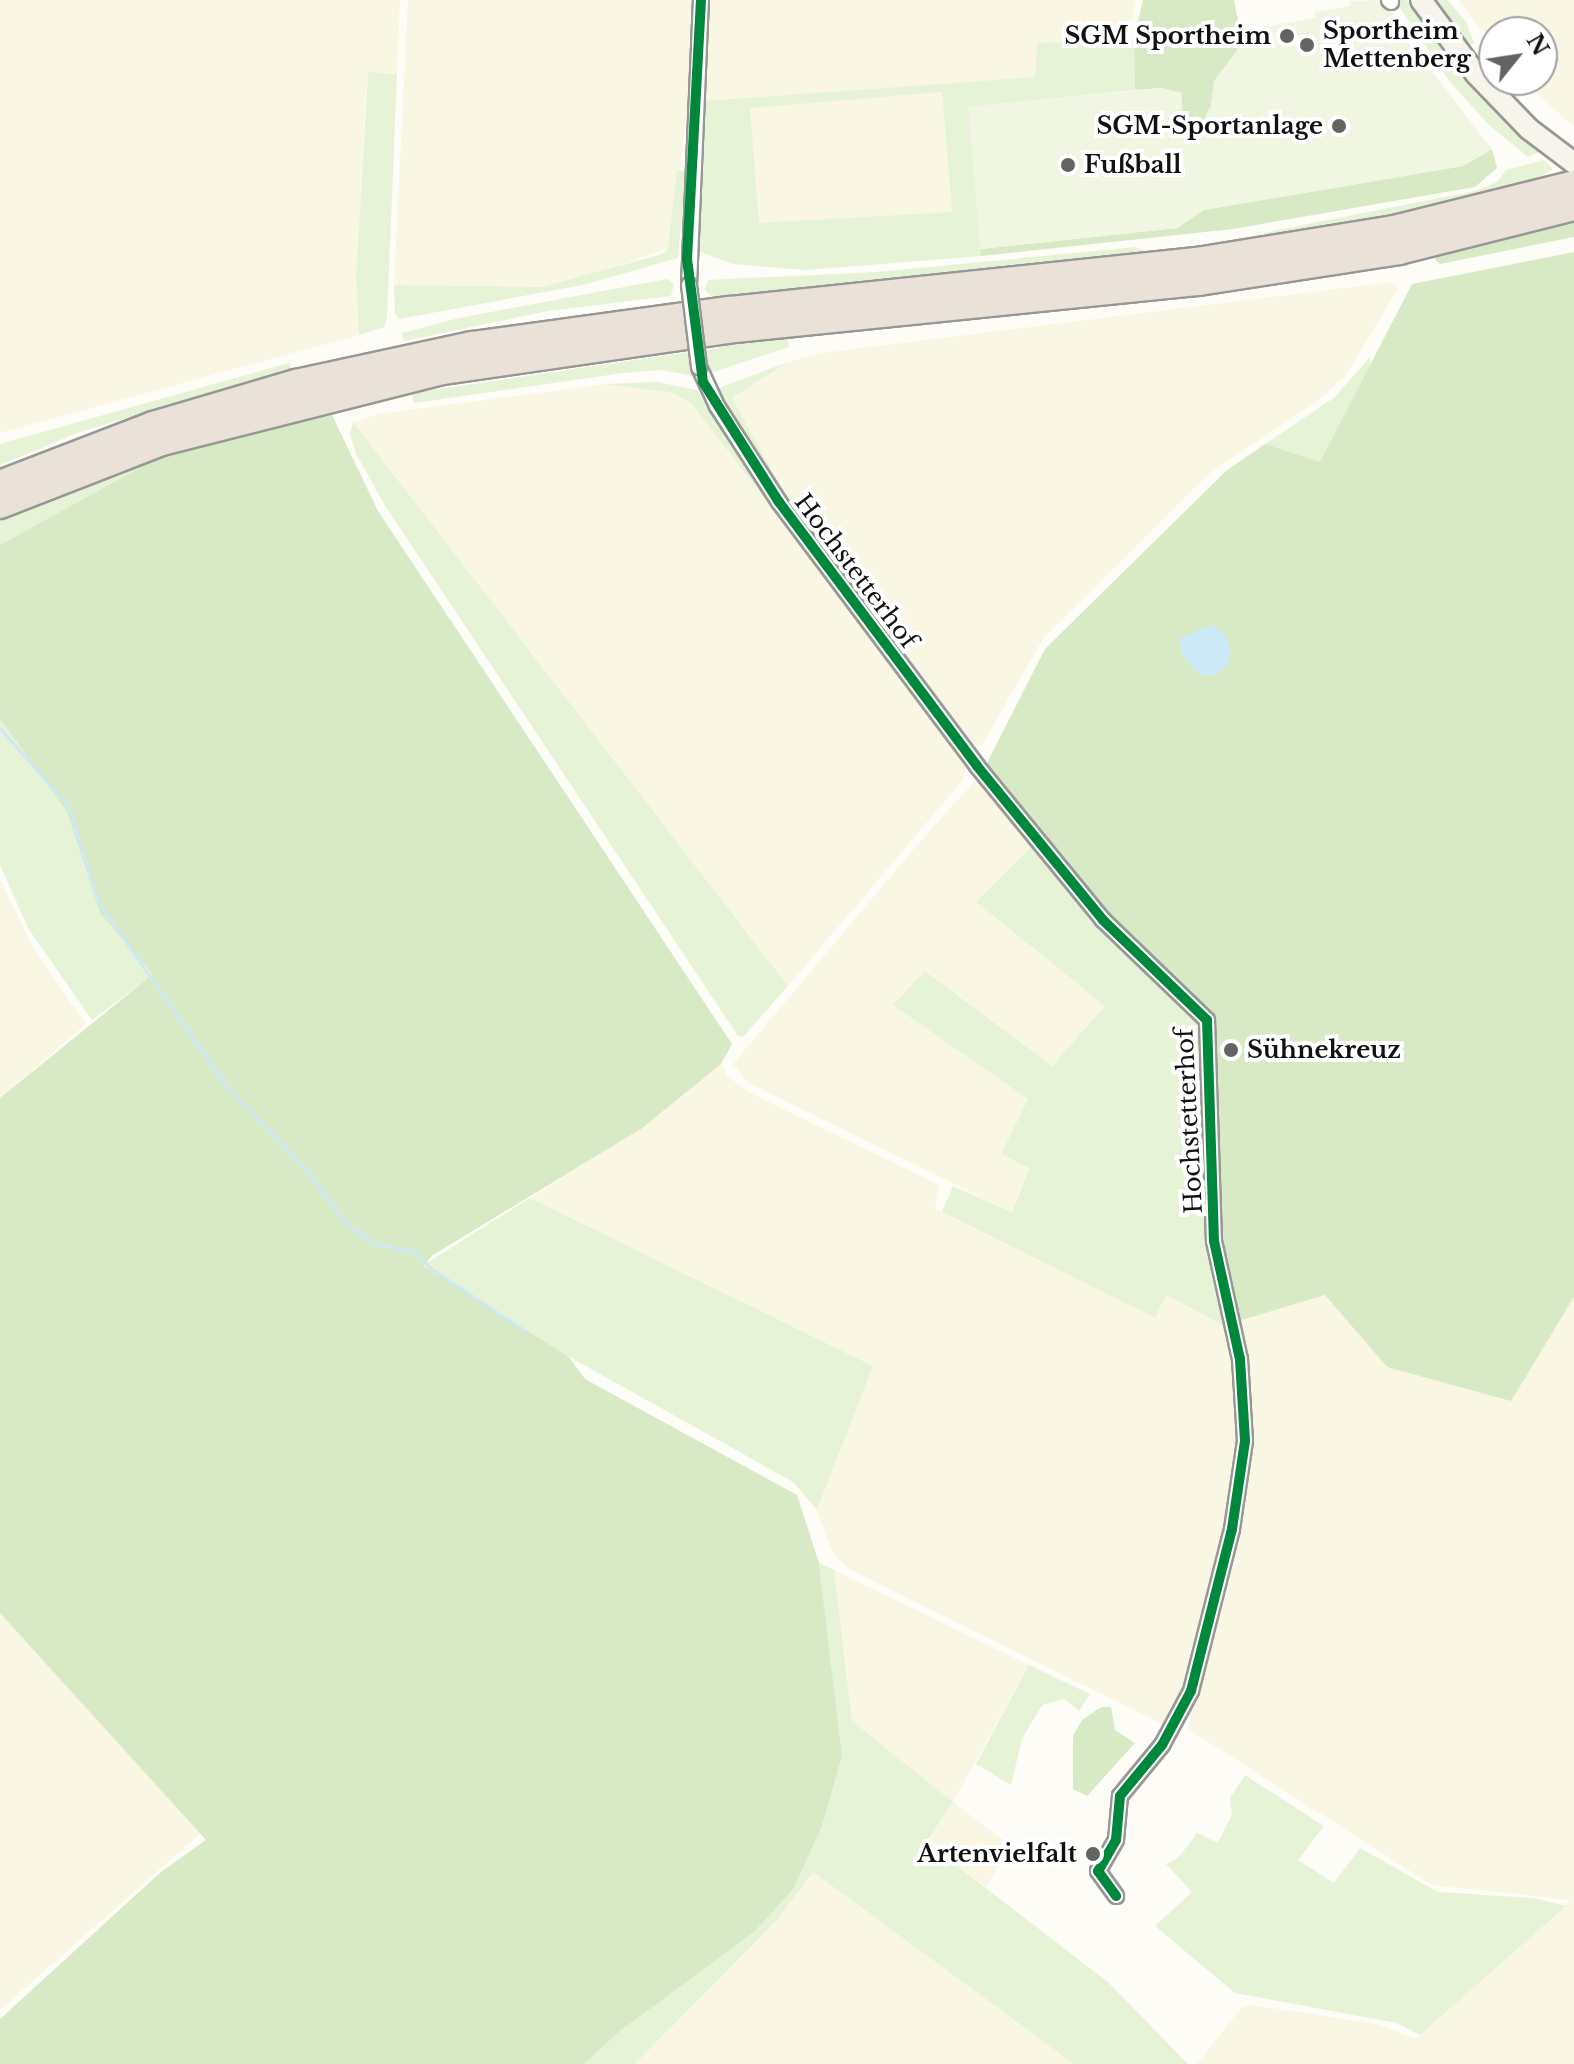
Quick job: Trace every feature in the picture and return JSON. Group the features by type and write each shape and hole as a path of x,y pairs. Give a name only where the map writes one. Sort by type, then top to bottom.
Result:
{"highway":[{"path":"0,484 153,425 296,383 472,345 729,310 1197,261 1394,229 1574,184"},
{"path":"0,505 162,442 443,371 710,332 1199,282 1399,251 1574,207"}],"main road":[{"path":"1421,0 1476,74 1569,160"}],"street":[{"name":"Hochstetterhof","path":"701,0 689,285 701,375 779,502 977,766 1103,920 1207,1020 1214,1241 1240,1359 1245,1441 1232,1529 1191,1691 1162,1745 1120,1796 1116,1840 1098,1871 1116,1896"}],"shaded area":[{"path":"0,0 400,0 397,74 368,72 356,277 359,335 0,433"},
{"path":"408,0 697,0 692,79 668,248 580,280 542,287 394,285"},
{"path":"706,0 1136,0 1128,39 1037,43 1035,77 702,101"},
{"path":"1458,0 1574,0 1574,127 1540,96 1558,96 1558,16 1478,16 1478,26"},
{"path":"942,92 952,212 759,224 749,107"},
{"path":"1392,282 1399,288 1345,376 1318,401 1210,473 1044,637 982,745 969,745 803,527 732,398 788,362 822,353"},
{"path":"606,384 672,393 692,404 968,760 962,781 788,986 353,423 378,414"},
{"path":"983,781 1034,844 977,903 1105,1006 1052,1066 926,971 894,1005 1028,1099 1001,1154 1029,1168 1011,1212 747,1082 733,1064 918,844 974,782"},
{"path":"0,880 36,953 86,1024 0,1098"},
{"path":"721,1064 728,1077 751,1093 939,1185 935,1209 1155,1317 1165,1295 1230,1329 1241,1399 1237,1485 1187,1693 1168,1727 849,1569 833,1554 817,1510 873,1366 530,1198 641,1129"},
{"path":"1325,1295 1387,1367 1564,1307 1574,1297 1574,2064 1197,2064 1241,2008 1251,2005 1377,2024 1416,2039 1570,1900 1432,1885 1188,1729 1246,1507 1235,1322"},
{"path":"834,1570 1029,1665 953,1802 1011,1846 986,1887 925,1842 952,1802 852,1721"},
{"path":"0,1613 201,1833 0,2010"},
{"path":"813,1872 1074,2064 635,2064 776,1921"}],"green space":[{"path":"1143,0 1234,0 1240,31 1237,51 1214,81 1211,106 1197,134 1162,88 1135,90 1134,39"},
{"name":"SGM-Sportanlage","path":"1384,0 1411,45 1492,149 1463,166 1204,210 1177,228 980,249 968,107 1162,88 1182,93 1182,118 1197,133 1211,106 1214,81 1237,51 1240,31 1315,18 1315,12 1351,6 1350,1"},
{"path":"1395,0 1407,0 1478,92 1478,96 1482,96 1540,152 1528,157 1490,126 1449,81"},
{"path":"1430,0 1448,0 1466,22 1474,43 1467,46 1478,58 1478,64"},
{"path":"1134,39 1135,90 969,107 981,256 806,270 733,264 696,250 702,101 1035,77 1037,43","holes":["942,92 952,212 759,223 750,108"]},
{"path":"368,72 397,74 387,317 384,327 359,335 356,277"},
{"path":"1503,96 1514,96 1562,147"},
{"path":"1492,149 1497,168 1475,187 1233,229 981,256 980,249 1177,228 1203,210 1463,166"},
{"path":"1544,160 1553,169 1529,183 1459,203 1269,237 1263,233 1475,191 1497,182 1506,170"},
{"path":"686,170 678,258 583,285 399,319 395,314 394,285 542,287 662,254 668,248 677,171"},
{"path":"1574,222 1574,237 1440,264 1435,260 1437,253"},
{"path":"1136,247 1145,251 712,297 705,290 708,280 877,272"},
{"path":"1574,252 1574,1297 1511,1401 1387,1367 1325,1295 1235,1322 1220,1242 1212,1019 1102,913 985,767 1045,649 1226,471 1265,444 1320,462 1412,284"},
{"path":"667,279 674,284 671,296 548,311 404,341 402,333 459,318"},
{"path":"756,339 788,339 789,347 710,373 705,351"},
{"path":"689,352 692,376 661,370 623,373 414,403 412,393"},
{"path":"1370,357 1371,372 1320,463 1265,444 1335,397"},
{"path":"788,362 732,398 803,527 730,420 716,389"},
{"path":"289,363 292,369 77,433 0,465 0,444"},
{"path":"657,382 697,390 801,546 692,404 672,393 606,384"},
{"path":"332,415 378,511 732,1044 721,1064 641,1129 433,1255 423,1266 568,1356 585,1379 797,1495 819,1563 842,1755 822,1826 793,1889 754,1932 621,2030 584,2064 0,2064 0,2019 161,1872 206,1840 0,1613 0,1098 153,974 100,913 67,812 0,719 0,545 159,457"},
{"path":"353,422 788,986 743,1037 738,1036 384,504 356,454 350,435"},
{"path":"159,457 0,545 0,518"},
{"path":"0,719 67,812 100,913 154,974 92,1020 28,928 0,865"},
{"path":"1034,844 1199,1016 1204,1034 1230,1329 1166,1295 1155,1318 942,1212 953,1186 1012,1212 1029,1168 1001,1154 1028,1099 893,1005 925,971 1052,1066 1105,1006 976,902"},
{"path":"530,1198 873,1366 817,1510 793,1482 568,1356 422,1266"},
{"path":"819,1563 834,1570 852,1721 953,1802 926,1842 1109,1983 1188,2064 1074,2064 813,1872 776,1921 635,2064 584,2064 621,2030 842,1755"},
{"path":"1029,1665 1090,1694 1079,1711 1064,1699 1042,1705 1022,1739 1011,1785 976,1764"},
{"path":"1101,1707 1111,1707 1115,1730 1135,1743 1087,1796 1073,1789 1073,1736 1082,1720"},
{"path":"1245,1775 1324,1826 1298,1860 1334,1883 1360,1848 1438,1892 1534,1898 1566,1906 1420,2035 1397,2023 1235,1993 1155,1926 1192,1892 1166,1864 1179,1857 1197,1833 1218,1843 1232,1815 1230,1798"}],"water":[{"path":"1211,625 1224,633 1231,649 1227,667 1213,676 1199,674 1182,655 1179,639"}],"waterway":[{"path":"0,728 68,806 98,902 225,1084 302,1165 346,1223 374,1244 416,1252 429,1267 525,1331"}],"cycle path":[{"path":"701,0 687,259 703,382 779,502 977,766 1103,920 1207,1020 1214,1241 1240,1359 1245,1441 1232,1529 1191,1691 1162,1745 1120,1796 1116,1840 1098,1871 1116,1896"}],"place":[{"name":"SGM Sportheim","path":"1287,36"},
{"name":"Sportheim Mettenberg","path":"1307,45"},
{"name":"SGM-Sportanlage","path":"1339,126"},
{"name":"Fußball","path":"1068,165"},
{"name":"Sühnekreuz","path":"1231,1050"},
{"name":"Artenvielfalt","path":"1093,1854"}]}
